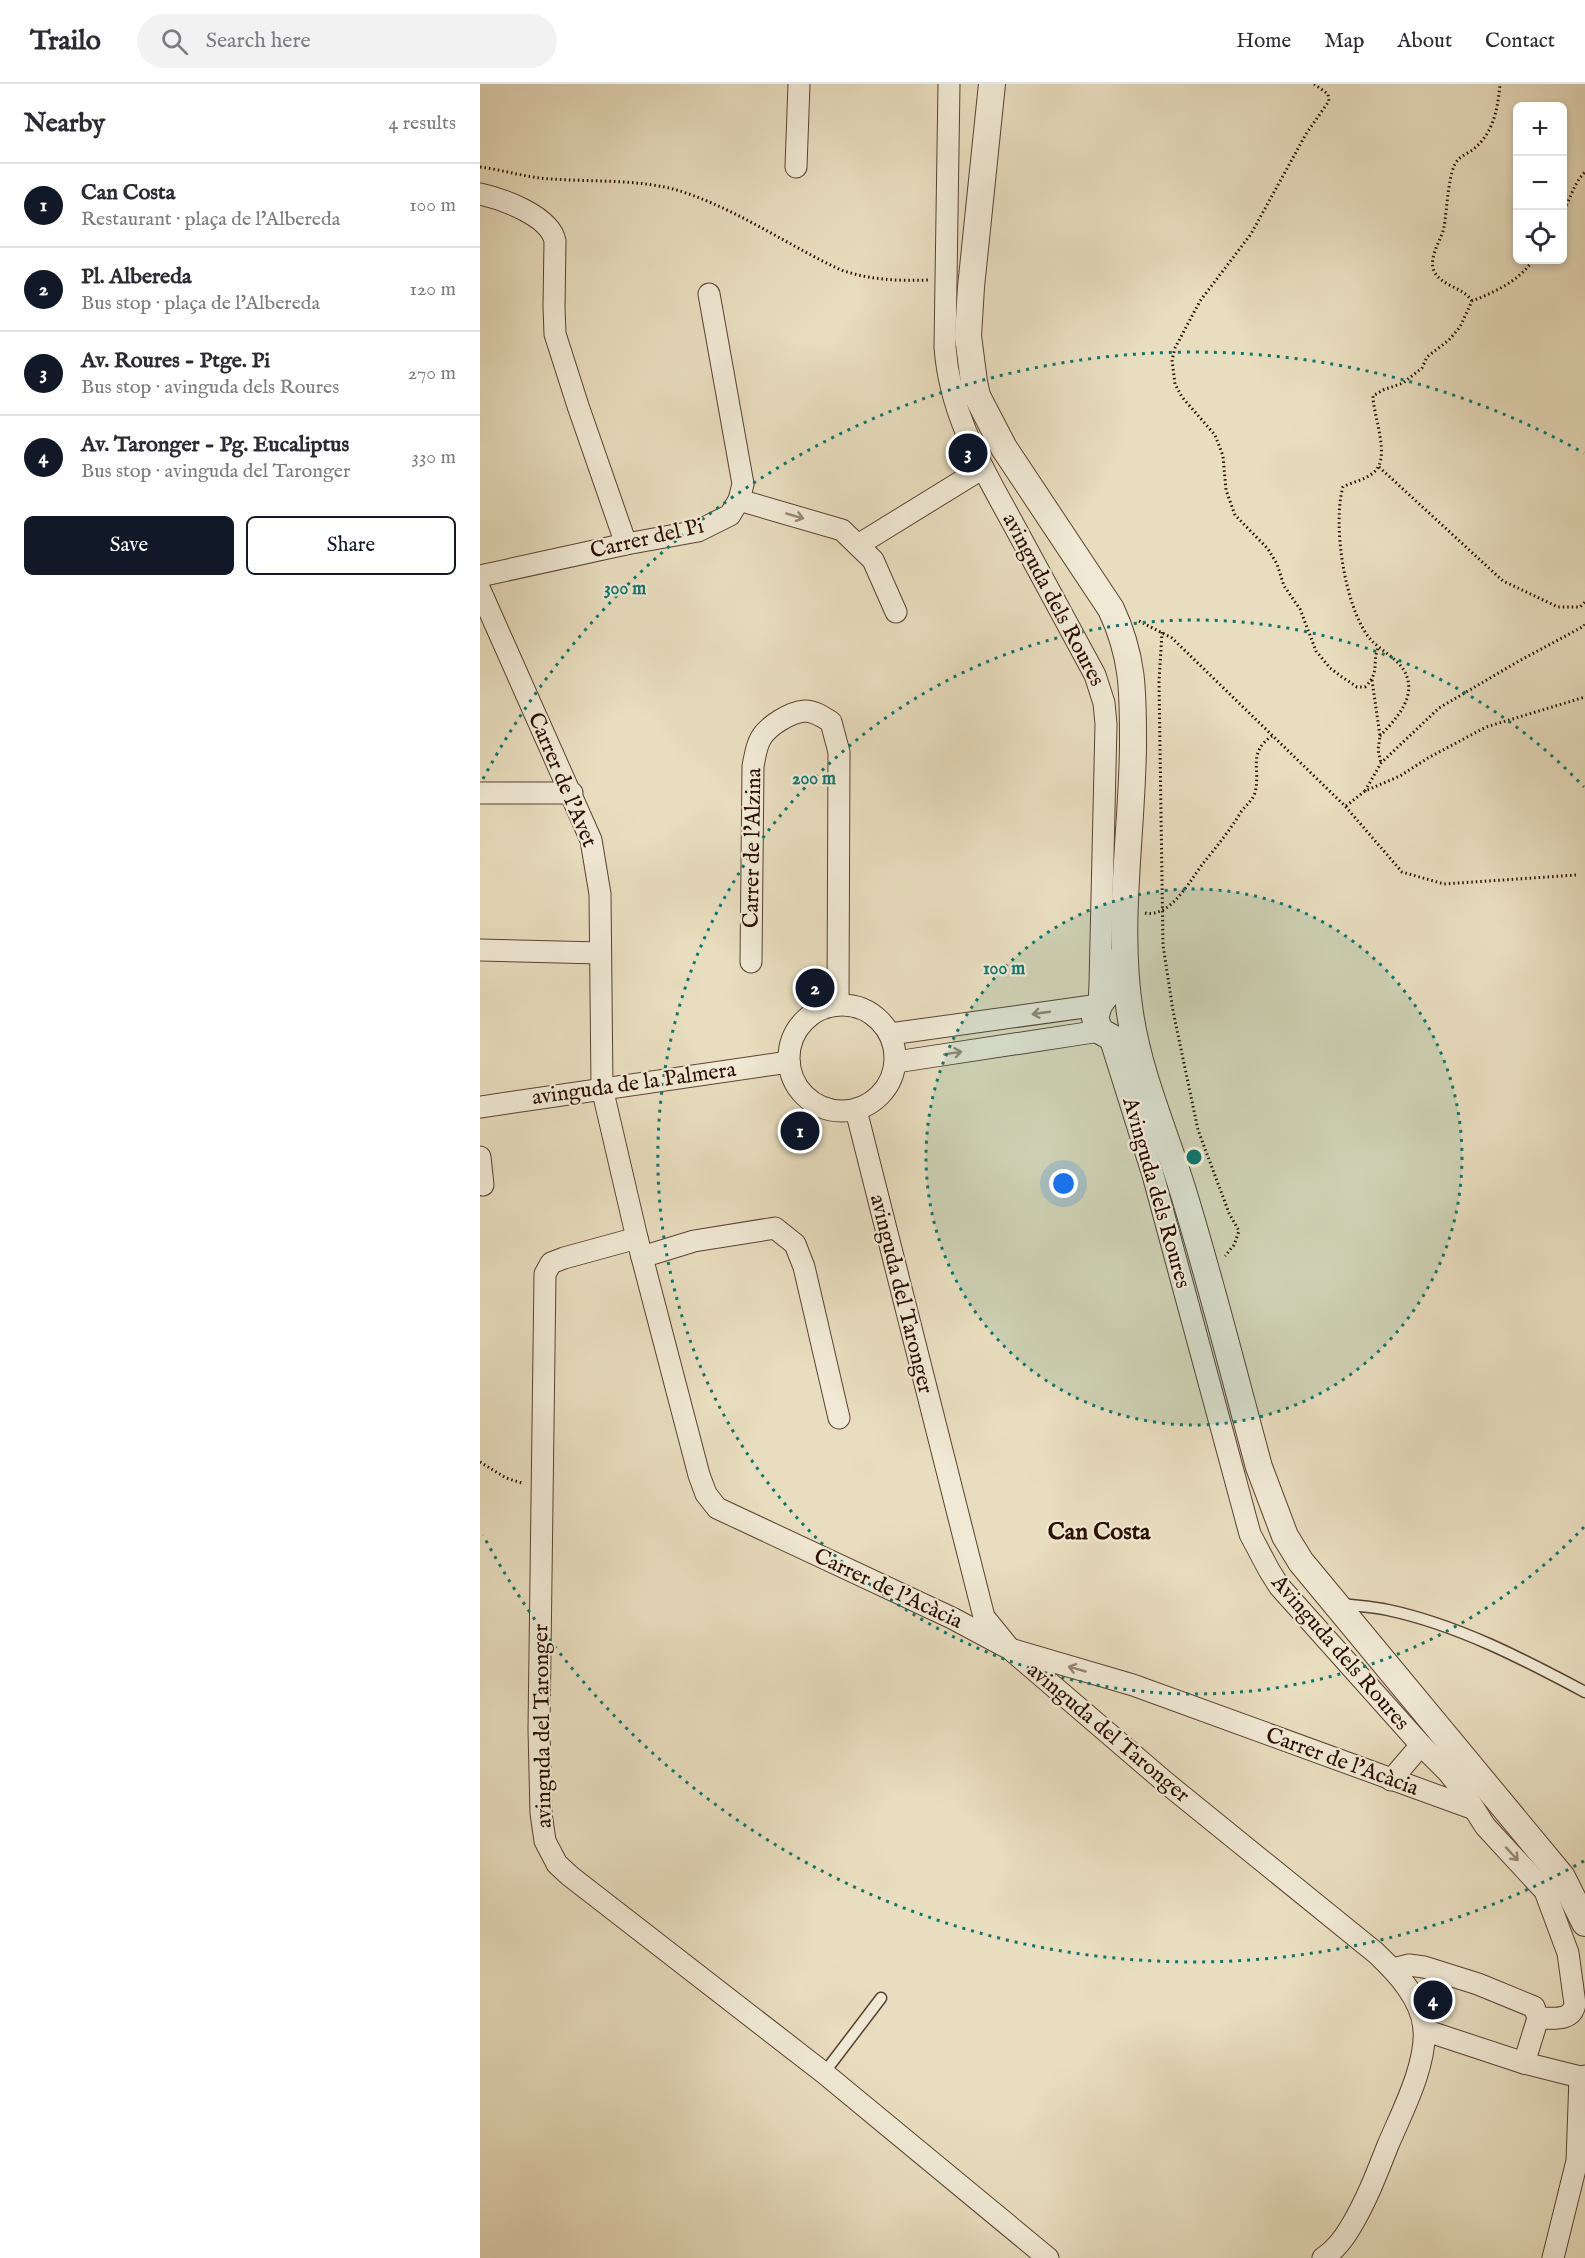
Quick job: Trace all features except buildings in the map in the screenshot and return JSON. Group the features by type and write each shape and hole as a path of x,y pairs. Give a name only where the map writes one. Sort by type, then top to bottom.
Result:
{"street":[{"path":"796,167 799,84"},
{"path":"945,280 949,84"},
{"path":"992,84 975,243 968,336 970,367 977,396 1004,448 1111,609 1122,633 1130,664 1133,692 1132,784 1123,950 1130,1015 1141,1066 1205,1266 1259,1467 1292,1550 1333,1603 1562,1877 1585,1923"},
{"path":"480,194 528,213 546,223 554,232 555,334 626,544"},
{"name":"avinguda dels Roures","path":"945,280 947,372 954,405 983,468 1095,675 1104,703 1106,724 1099,1005"},
{"path":"709,294 743,484 739,500 842,530 873,560 896,612"},
{"path":"858,545 983,468"},
{"name":"Carrer del Pi","path":"480,576 626,544 698,531 730,514 739,500"},
{"name":"Carrer de l'Avet","path":"480,590 591,840 597,865 600,894 602,1088"},
{"name":"Carrer de l'Alzina","path":"751,963 753,766 756,751 761,738 782,720 805,711 819,714 831,722 839,753 838,1004"},
{"path":"480,793 572,793"},
{"path":"480,950 600,953"},
{"path":"1123,950 1111,988 1099,1005 1095,1018 1105,1033 1118,1041 1141,1066"},
{"path":"838,1004 857,1007 871,1013 882,1022 890,1034 896,1062 891,1081 883,1093 856,1110 843,1112 827,1109 812,1102 800,1091 792,1077 789,1062 790,1044 798,1028 810,1015 822,1008 838,1004"},
{"path":"890,1034 1099,1005 1130,1015"},
{"path":"896,1062 1105,1033 1130,1015"},
{"name":"Avinguda dels Roures","path":"1105,1033 1153,1175 1250,1534 1279,1586 1421,1745 1448,1772 1485,1826 1545,1891 1568,1953 1575,1997 1574,2010 1566,2017 1538,2018"},
{"name":"avinguda de la Palmera","path":"480,1107 789,1062"},
{"name":"Carrer de l'Acàcia","path":"602,1088 699,1475 706,1494 717,1508 952,1618 1010,1649 1133,1685 1474,1809"},
{"name":"avinguda del Taronger","path":"856,1110 984,1617 1010,1649 1165,1782 1393,1969 1408,1989 1422,2016 1424,2030 1418,2070 1366,2197 1342,2241 1323,2258"},
{"path":"480,1157 483,1185"},
{"name":"avinguda del Taronger","path":"839,1418 804,1267 795,1244 775,1228 564,1258 551,1263 545,1274 541,1489 539,1729 541,1813 545,1841 556,1864 570,1876 824,2073 1048,2258"},
{"path":"1391,1780 1421,1745"},
{"path":"1393,1969 1409,1965 1478,1983 1534,2007 1538,2018 1524,2063"},
{"path":"1424,2030 1524,2063 1582,2077 1577,2162 1553,2258"}],"lane":[{"path":"1333,1603 1389,1610 1463,1633 1542,1669 1585,1692"},
{"path":"824,2073 881,1998"}],"path":[{"path":"1314,84 1328,94 1329,101 1306,134 1251,234 1200,301 1178,340 1172,360 1175,384 1182,398 1215,435 1223,456 1226,490 1234,515 1268,549 1284,586 1300,609 1316,651 1330,668 1357,687 1365,687 1372,680 1377,669 1379,646"},
{"path":"1472,301 1468,294 1438,276 1432,264 1443,231 1450,176 1457,160 1479,144 1494,120 1500,84"},
{"path":"480,167 515,175 624,183 677,190 734,214 841,270 886,280 945,280"},
{"path":"1565,210 1576,181 1585,172"},
{"path":"1380,736 1402,710 1409,685 1407,676 1401,667 1372,641 1359,623 1352,604 1344,577 1339,515 1343,487 1373,474 1378,467 1381,437 1373,408 1373,396 1404,382 1422,368 1427,357 1449,340 1460,327 1472,301 1496,292 1526,270 1530,264"},
{"path":"1378,467 1503,581 1558,607 1580,608 1585,602"},
{"path":"1111,609 1143,622 1172,638 1345,806 1402,872 1444,884 1576,875"},
{"path":"1365,791 1381,763 1439,708 1584,626 1585,623"},
{"path":"1162,632 1160,682 1163,945 1173,1011 1198,1130 1239,1231 1234,1245 1224,1257 1205,1266"},
{"path":"1372,680 1380,736 1378,750 1381,763"},
{"path":"1345,806 1365,791 1400,776 1486,727 1585,697"},
{"path":"1125,909 1151,914 1161,911 1186,890 1241,812 1252,801 1256,784 1255,767 1258,749 1262,742 1272,736"},
{"path":"480,1462 506,1478 541,1489"}],"place":[{"name":"Av. Roures - Ptge. Pi","path":"968,453"},
{"name":"Pl. Albereda","path":"815,988"},
{"name":"Can Costa","path":"800,1131"},
{"name":"Av. Taronger - Pg. Eucaliptus","path":"1433,2000"}],"district":[{"name":"Can Costa","path":"1099,1532"}]}
